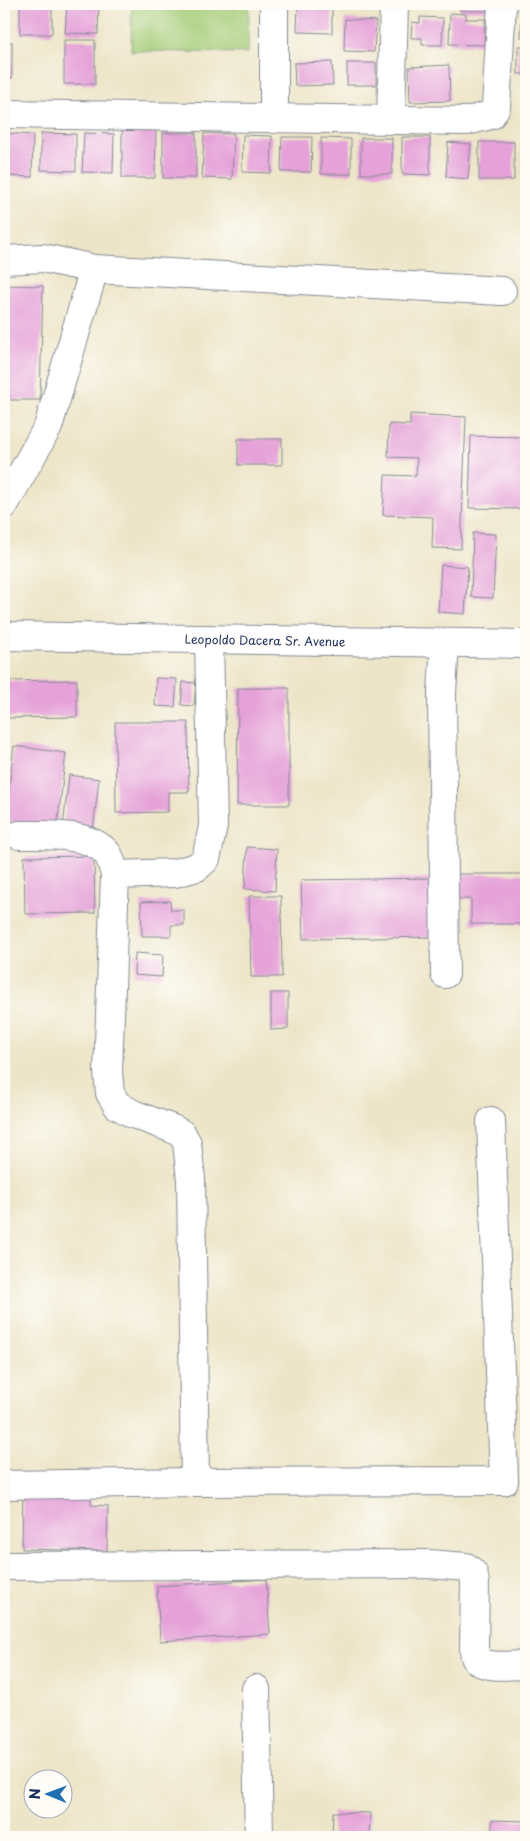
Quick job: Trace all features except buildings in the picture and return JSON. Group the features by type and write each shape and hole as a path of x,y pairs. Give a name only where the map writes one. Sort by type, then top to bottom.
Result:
{"street":[{"path":"274,4 274,119"},
{"path":"391,120 394,4"},
{"path":"4,114 467,121 491,115 496,107 502,4"},
{"path":"4,260 43,258 94,269 502,291"},
{"path":"4,506 48,427 94,269"},
{"name":"Leopoldo Dacera Sr. Avenue","path":"4,636 526,644"},
{"path":"115,875 175,873 198,867 206,859 213,826 209,639"},
{"path":"445,643 442,693 445,974"},
{"path":"19,834 63,835 97,844 108,854 115,875 109,1053 110,1093 116,1105 133,1114 173,1129 182,1134 187,1143 191,1179 195,1482"},
{"path":"4,1485 504,1481 491,1121"},
{"path":"4,1566 429,1564 466,1567 473,1574 475,1582 475,1658 480,1664 489,1666 526,1665"},
{"path":"256,1689 259,1837"}],"green space":[{"path":"132,4 249,4 248,53 131,51"}]}
